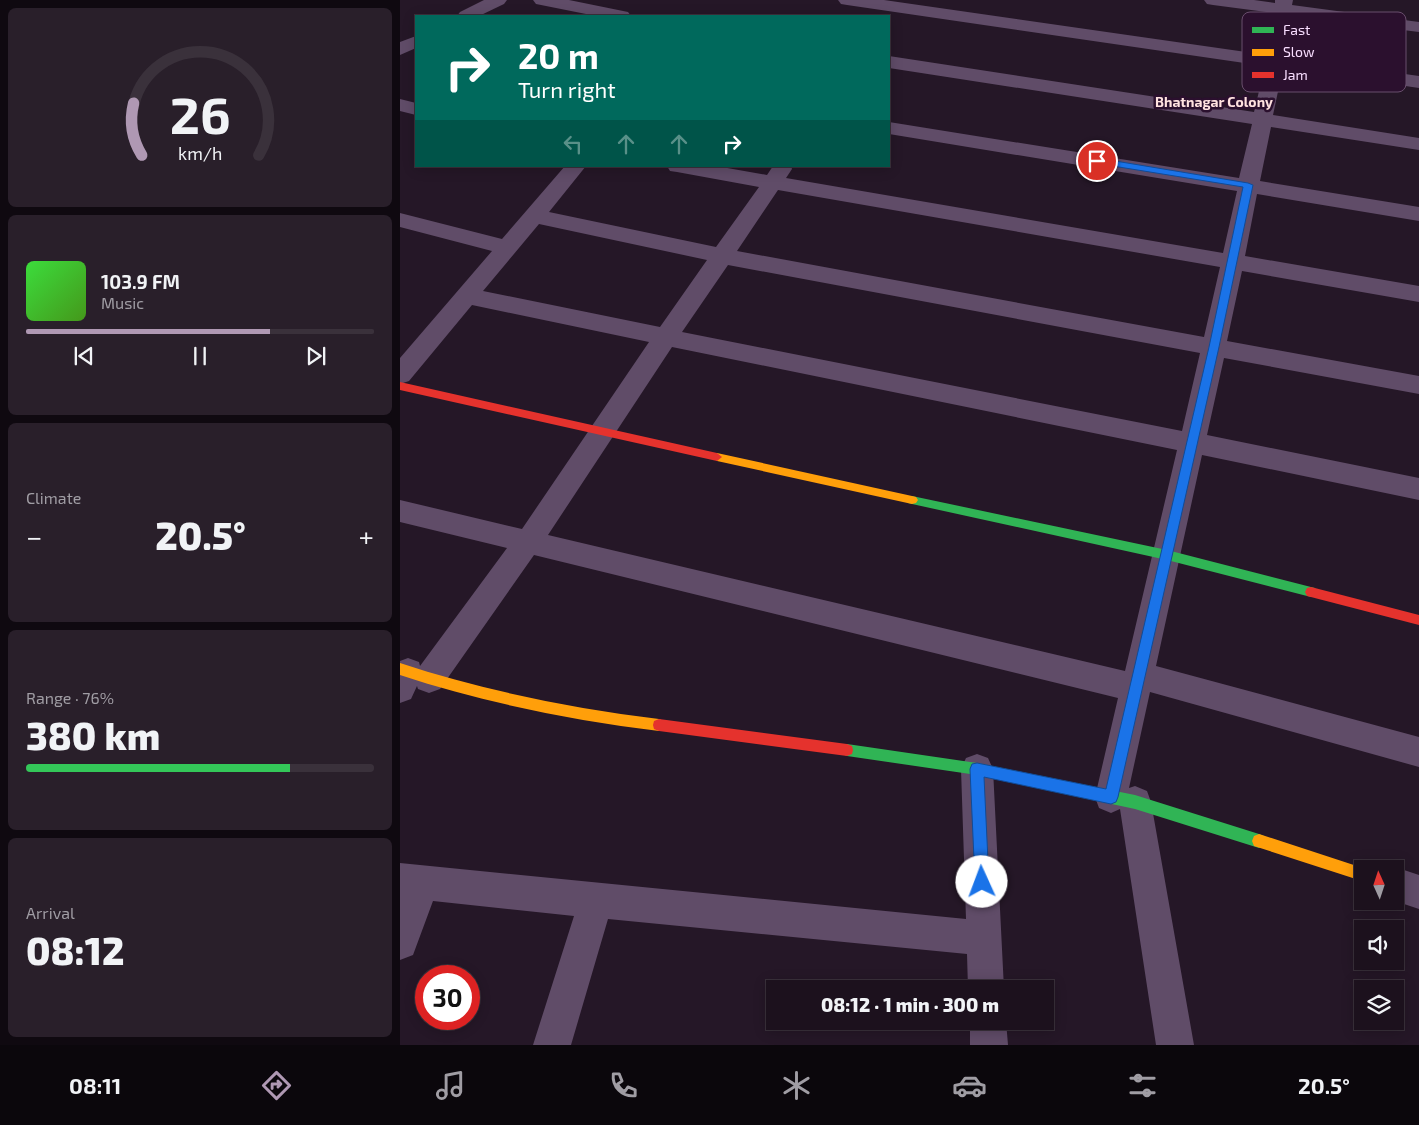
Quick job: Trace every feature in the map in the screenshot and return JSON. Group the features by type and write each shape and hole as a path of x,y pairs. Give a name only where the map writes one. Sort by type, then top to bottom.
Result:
{"street":[{"path":"468,15 498,0"},
{"path":"542,0 617,15"},
{"path":"847,0 897,9 1242,56"},
{"path":"1213,0 1283,5 1326,12"},
{"path":"1406,25 1419,27"},
{"path":"400,49 415,42"},
{"path":"890,62 1419,144"},
{"path":"1406,80 1419,82"},
{"path":"1175,1045 1123,800 1138,681 1233,262 1268,92"},
{"path":"400,105 415,109"},
{"path":"890,128 1419,214"},
{"path":"400,375 408,352 467,296 575,167"},
{"path":"690,167 779,174 1233,262 1419,294"},
{"path":"779,174 600,432 528,542 409,677 528,704 614,720 780,740 977,769 1123,800 1354,872"},
{"path":"534,216 722,256 1419,385"},
{"path":"400,220 508,248"},
{"path":"467,296 666,338 1193,442 1419,489"},
{"path":"400,386 600,432 1167,555 1419,620"},
{"path":"400,511 1138,681 1419,752"},
{"path":"977,769 986,980"},
{"path":"400,942 411,882 596,902 984,938"},
{"path":"1404,887 1419,892"},
{"path":"552,1045 596,902"},
{"path":"988,1030 989,1045"}],"traffic: fast":[{"path":"912,500 1167,555 1311,592"},
{"path":"847,750 977,769 1135,802 1259,841"}],"traffic: slow":[{"path":"717,457 912,500"},
{"path":"400,669 495,697 561,711 659,725"},
{"path":"1259,841 1354,871"}],"traffic: jam":[{"path":"400,386 717,457"},
{"path":"1311,592 1419,620"},
{"path":"659,725 847,750"}],"district":[{"name":"Bhatnagar Colony","path":"1214,102"}],"route":[{"path":"982,882 977,769 1111,797 1214,347 1248,185 1097,161"}]}
